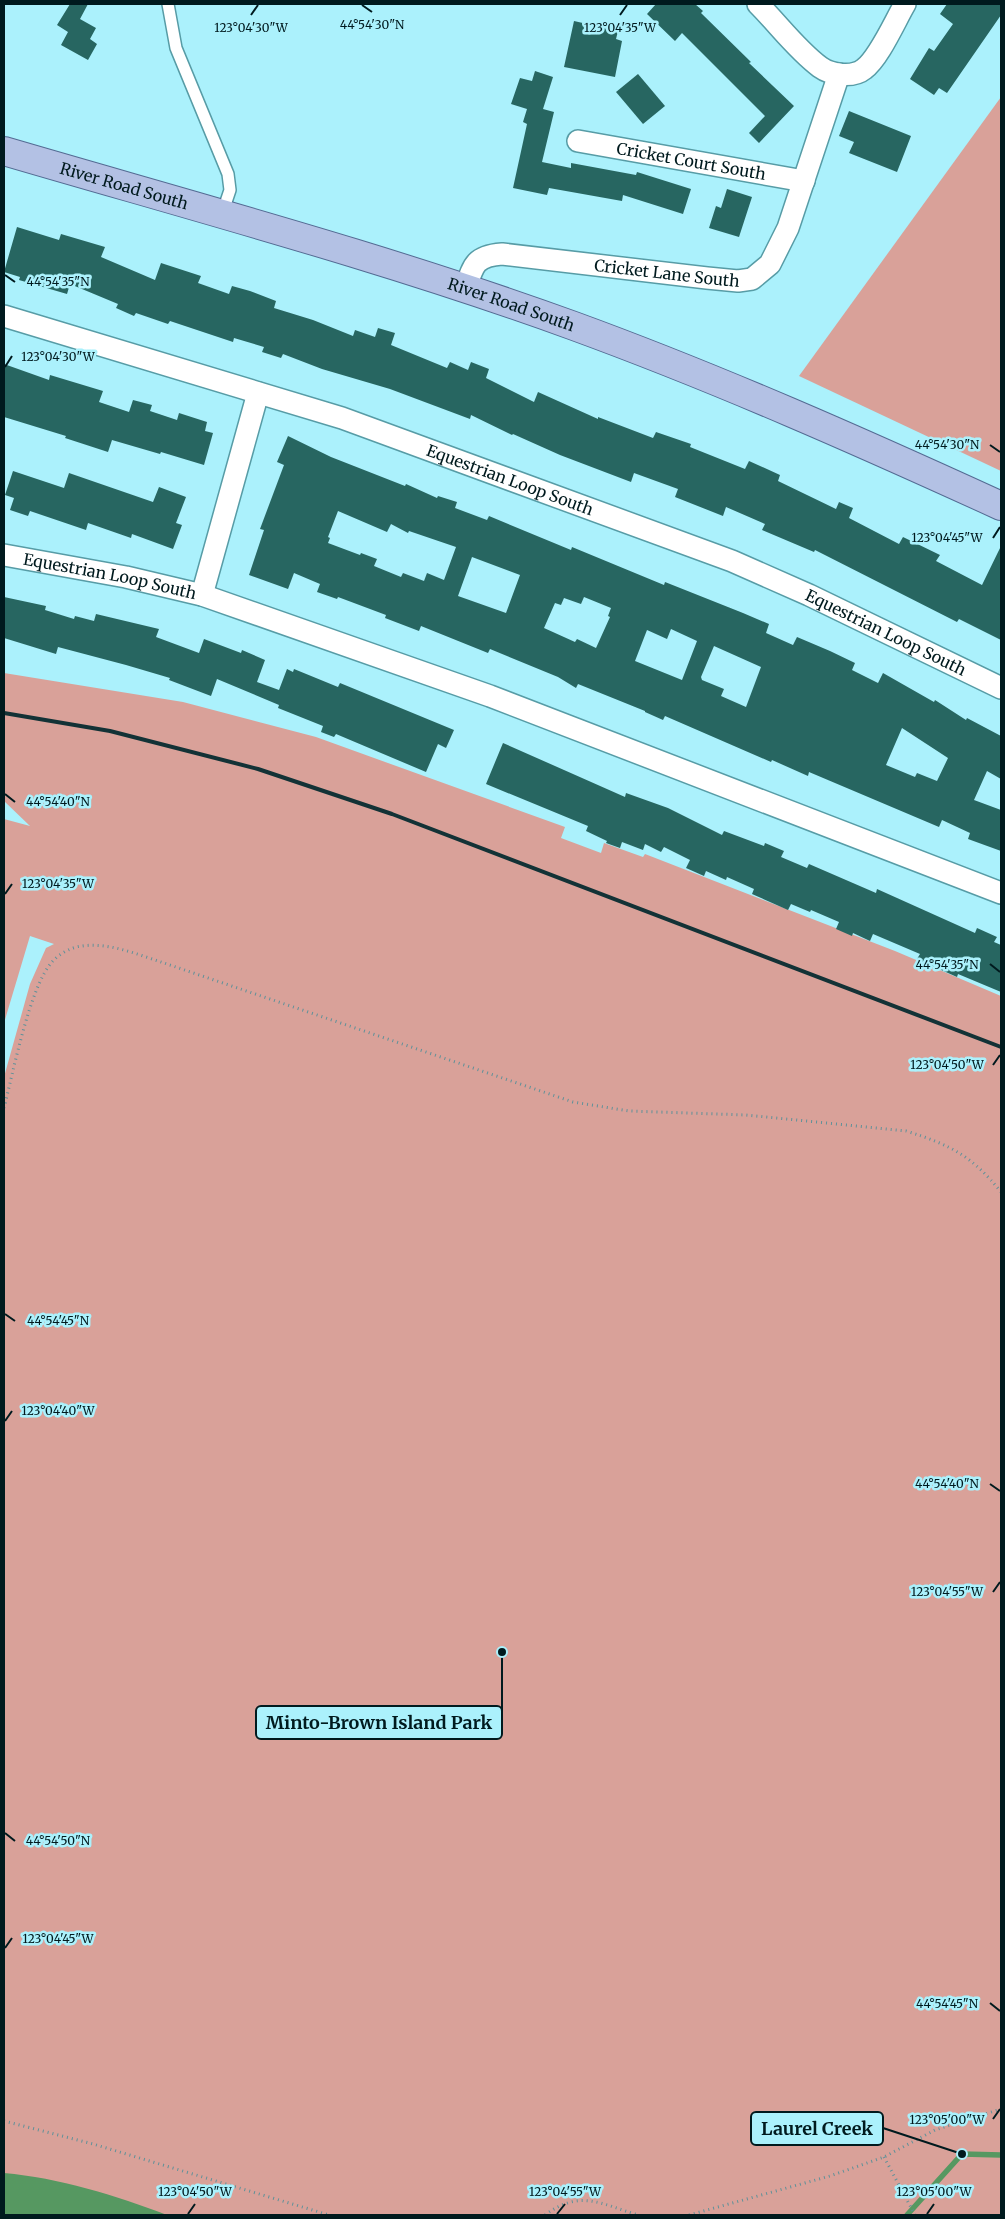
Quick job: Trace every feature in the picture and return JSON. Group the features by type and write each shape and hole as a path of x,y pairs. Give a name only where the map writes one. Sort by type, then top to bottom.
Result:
{"main road":[{"name":"River Road South","path":"4,151 222,214 466,288 581,328 802,418 1001,506"}],"street":[{"path":"758,4 822,68 839,74 854,74 864,70 905,4"},
{"name":"Cricket Lane South","path":"466,288 477,261 488,255 502,254 707,278 738,281 752,279 770,264 779,248 804,181 839,74"},
{"name":"Cricket Court South","path":"578,142 804,181"},
{"name":"Equestrian Loop South","path":"4,316 404,439 732,561 809,595 1001,688"},
{"path":"202,595 258,393"},
{"name":"Equestrian Loop South","path":"4,555 126,577 202,595 490,696 1001,893"}],"lane":[{"path":"168,4 176,48 228,174 230,190 222,214"}],"path":[{"path":"4,1108 33,1002 44,973 62,953 82,946 98,946 164,963 573,1102 629,1111 746,1115 812,1120 906,1131 945,1146 968,1158 985,1172 1001,1192"},
{"path":"689,2215 758,2197 884,2157 935,2130 1001,2109"},
{"path":"4,2121 92,2144 330,2215"},
{"path":"884,2157 890,2172 915,2215"},
{"path":"545,2215 562,2204 583,2200 604,2202 638,2215"}],"shaded area":[{"path":"1001,97 1001,471 799,376"},
{"path":"4,673 183,702 316,737 565,827 561,838 601,853 604,843 643,857 645,854 895,951 1001,996 1001,2215 4,2215 4,1077 30,984 46,948 54,944 30,936 4,1023 4,819 30,826 4,801"},
{"path":"4,2173 25,2175 87,2188 167,2215 4,2215"}],"building":[{"path":"70,4 88,4 80,19 96,28 90,39 97,44 88,60 61,45 68,32 57,25"},
{"path":"656,4 695,4 703,11 701,13 751,62 749,63 794,106 759,143 749,133 765,116 682,33 675,41 647,14"},
{"path":"947,4 1001,4 1001,15 947,93 939,88 934,95 910,79 929,48 934,51 953,24 940,14"},
{"path":"574,21 618,31 616,39 622,41 615,77 564,67"},
{"path":"535,71 553,77 543,109 554,112 542,162 571,168 571,163 636,175 637,172 691,189 683,214 623,195 622,201 549,188 547,195 513,188 527,124 523,122 527,109 511,104 520,78 532,81"},
{"path":"638,74 665,106 643,124 616,92"},
{"path":"849,111 911,136 897,172 849,153 854,142 839,136"},
{"path":"727,189 752,197 739,237 709,228 716,206 721,208"},
{"path":"17,227 59,240 61,234 105,247 101,257 155,280 161,263 201,276 198,283 229,294 232,286 250,291 276,301 274,308 313,320 353,336 355,330 375,337 378,328 395,333 391,345 447,368 450,362 468,370 471,362 489,369 486,378 534,402 538,392 598,419 598,417 653,438 656,432 691,444 690,447 745,469 749,461 780,475 778,481 836,509 839,502 853,508 849,518 899,544 903,537 940,555 936,561 982,585 1001,546 1001,640 959,619 957,622 815,550 814,552 762,530 765,524 726,507 723,516 675,497 678,489 634,473 631,482 512,435 471,415 470,419 390,389 322,369 283,354 281,358 262,352 264,347 234,338 233,342 170,321 168,324 136,313 134,316 116,308 118,304 70,284 67,294 19,280 20,277 4,272"},
{"path":"4,364 49,380 50,375 103,391 99,402 129,412 133,400 152,405 150,411 177,420 179,413 207,422 205,431 213,433 204,465 112,440 108,452 65,438 66,436 4,417"},
{"path":"288,436 331,457 405,486 406,484 437,498 438,496 457,502 455,508 487,520 489,516 571,550 572,547 664,585 665,582 743,613 769,624 766,633 793,645 797,637 855,663 852,670 878,683 883,673 934,702 935,700 966,720 967,718 1001,736 1001,779 987,771 974,800 1001,810 1001,851 968,839 970,833 942,820 939,827 809,772 808,776 772,760 771,762 665,716 663,720 578,684 576,688 558,677 490,649 488,653 421,626 419,631 385,618 386,615 338,597 337,599 317,592 320,584 294,573 288,589 249,575 264,530 260,529 284,465 277,462","holes":["338,511 387,532 391,524 408,533 409,531 456,547 444,580 427,573 424,581 403,573 401,577 374,566 377,559 328,543 330,538 328,537","472,557 520,575 506,613 458,596","584,597 611,608 608,616 610,617 596,648 577,639 575,642 544,628 555,603 561,605 564,598 581,604","671,629 697,641 682,680 635,661 647,630 667,639","714,646 761,667 746,707 721,696 724,689 702,680 701,677","902,728 948,758 937,781 917,773 915,777 886,765"]},
{"path":"13,471 64,488 69,473 153,502 159,487 186,497 176,523 182,525 173,549 132,534 131,538 88,523 86,530 30,511 28,516 10,510 14,498 5,495"},
{"path":"4,597 46,606 45,610 74,619 75,616 94,621 96,614 159,629 156,637 199,653 204,639 241,653 242,650 265,660 257,682 279,690 287,669 293,672 294,669 338,687 340,683 454,730 446,748 438,744 426,772 336,734 334,737 321,732 323,726 278,708 279,705 217,679 211,696 169,680 170,678 126,665 58,647 56,654 4,638"},
{"path":"503,743 625,797 626,793 668,808 722,835 724,831 764,846 765,843 784,851 781,857 807,868 809,864 876,893 877,889 975,933 977,928 997,937 994,942 1001,945 1001,992 958,974 957,977 939,969 917,959 920,954 873,934 870,941 853,933 852,936 836,929 839,922 811,910 810,912 791,904 788,910 752,894 754,889 727,877 726,880 706,871 704,876 686,868 690,860 664,847 661,852 645,844 643,850 622,842 620,848 606,843 607,841 586,831 588,826 486,784"}],"waterway":[{"path":"907,2215 962,2154 1001,2155"}],"railway":[{"path":"4,713 110,731 258,769 392,814 1001,1047"}],"place":[{"name":"Minto-Brown Island Park","path":"502,1652"},
{"name":"Laurel Creek","path":"962,2154"}]}
